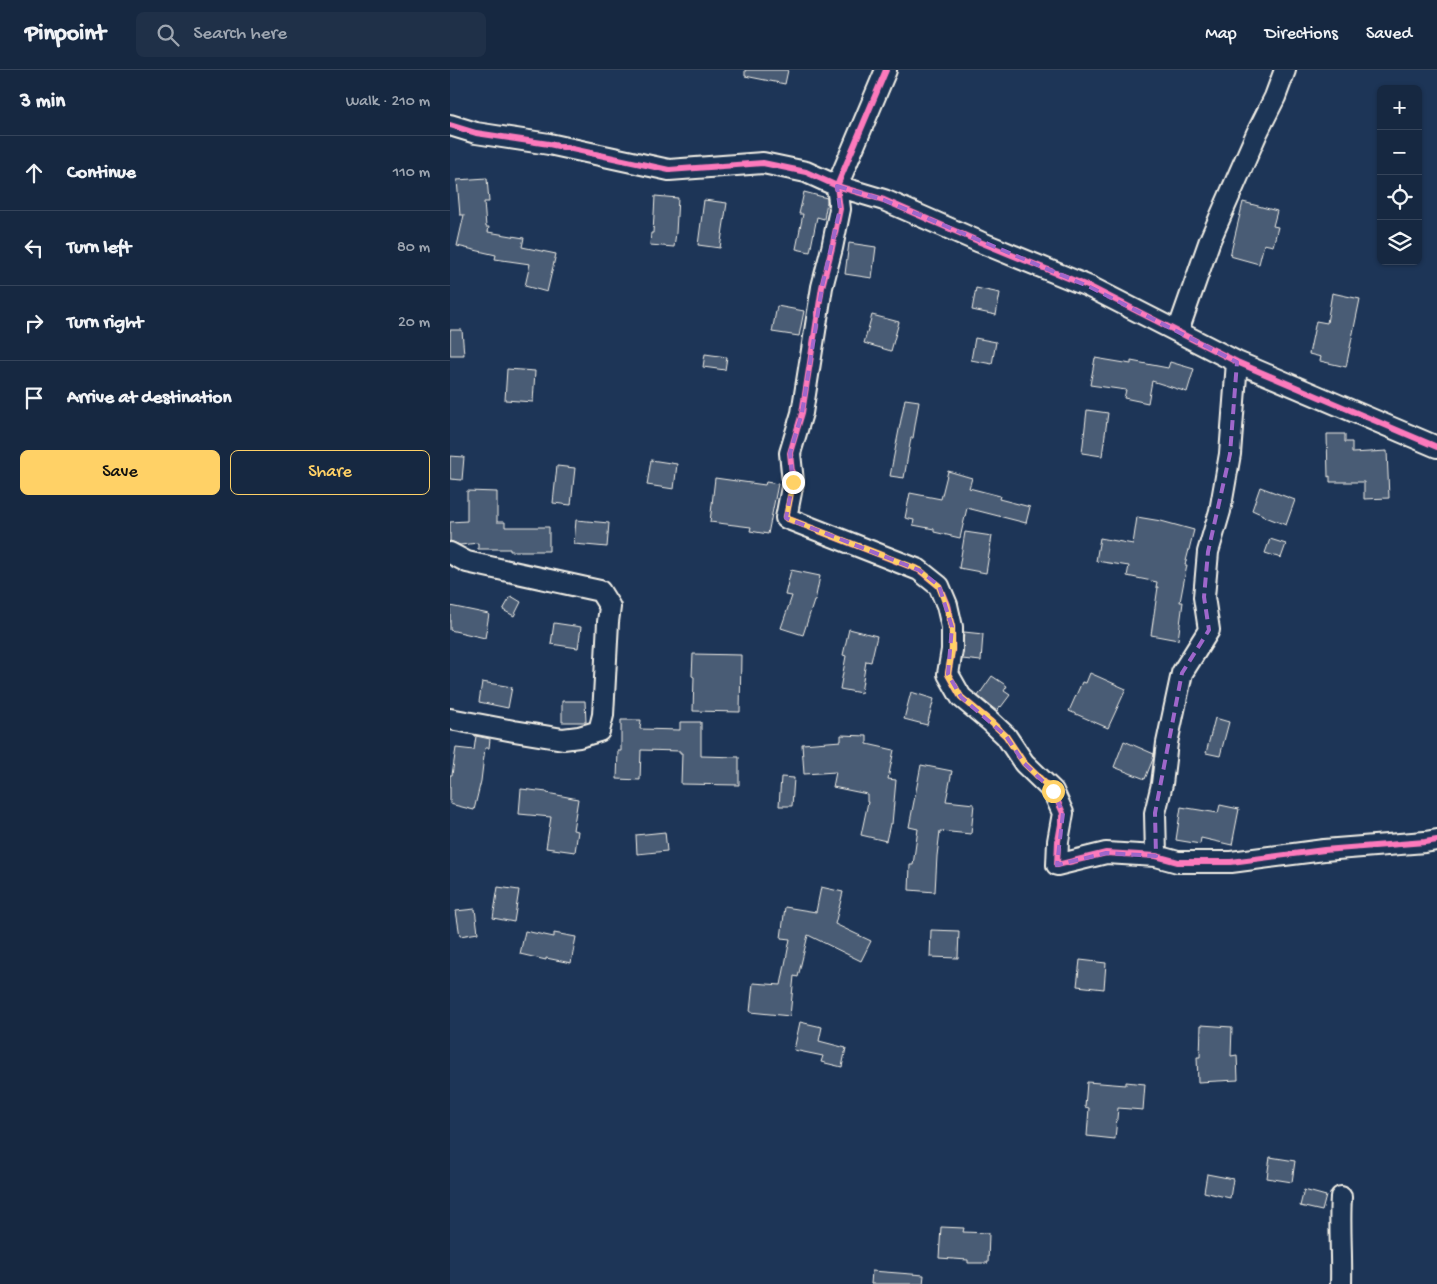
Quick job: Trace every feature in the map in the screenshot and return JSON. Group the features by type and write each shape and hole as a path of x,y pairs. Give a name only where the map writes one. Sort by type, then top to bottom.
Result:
{"street":[{"path":"886,70 837,186 840,209 822,287 802,413 790,453 793,482 786,518 920,570 939,586 952,627 952,650 948,674 961,697 1006,736 1024,763 1053,791 1062,813 1057,866 1106,853 1156,856 1178,862 1231,862 1324,850 1437,840"},
{"path":"1178,331 1210,240 1257,133 1276,97 1285,70"},
{"path":"450,125 476,133 549,144 669,170 763,163 806,172 837,186 884,200 1090,287 1237,362 1437,447"},
{"path":"1156,856 1155,813 1182,673 1209,630 1204,597 1208,552 1220,510 1230,454 1237,362"},
{"path":"450,553 467,562 600,591 610,607 603,715 599,731 579,737 564,738 450,719"},
{"path":"1341,1198 1341,1284"}],"highlighted area":[{"path":"837,186 884,200 1090,287 1237,362 1230,454 1208,552 1204,597 1209,630 1182,673 1155,813 1156,856 1106,853 1057,865 1063,813 1053,791 1024,763 1006,736 961,697 948,674 952,627 939,586 919,570 786,518 793,482 790,453 802,413 822,287 840,209"}],"building":[{"path":"745,70 788,70 785,84 745,76"},
{"path":"487,178 489,202 484,202 486,227 489,227 488,232 524,238 522,247 556,254 547,292 525,286 530,264 495,259 496,255 457,246 464,215 460,215 457,180"},
{"path":"804,192 827,198 824,219 817,217 810,252 796,249 803,214 799,214"},
{"path":"655,196 678,198 674,247 650,245 651,233 653,233"},
{"path":"704,200 727,203 720,248 698,245"},
{"path":"1243,202 1277,211 1273,226 1278,227 1273,246 1264,244 1259,264 1230,256"},
{"path":"849,243 876,247 872,278 845,274"},
{"path":"976,288 1000,293 996,315 972,310"},
{"path":"1332,293 1360,299 1346,367 1320,361 1321,357 1309,354 1316,321 1327,323"},
{"path":"777,306 804,311 799,336 772,332"},
{"path":"872,315 899,322 891,351 864,343"},
{"path":"450,330 462,330 464,355 450,355"},
{"path":"975,338 996,342 992,364 971,360"},
{"path":"705,354 727,357 725,370 703,367"},
{"path":"1095,358 1131,364 1131,361 1168,368 1170,362 1194,369 1187,392 1152,381 1148,403 1124,398 1126,390 1090,385"},
{"path":"507,369 535,371 533,402 505,400"},
{"path":"905,399 919,401 904,478 890,476"},
{"path":"1087,410 1108,413 1102,456 1082,453"},
{"path":"1327,434 1345,434 1345,442 1352,442 1352,453 1387,451 1389,498 1364,499 1364,482 1330,482 1330,476 1328,477"},
{"path":"450,456 464,457 462,480 450,479"},
{"path":"651,460 677,464 674,489 647,485"},
{"path":"557,466 575,468 571,505 553,503"},
{"path":"948,471 972,478 969,488 1000,496 999,499 1030,507 1026,523 967,508 960,538 934,532 934,529 913,525 914,520 905,518 910,493 941,499"},
{"path":"715,478 765,485 766,482 778,484 768,534 750,531 751,527 710,522"},
{"path":"1260,487 1295,500 1286,525 1252,510"},
{"path":"467,491 497,492 497,522 505,522 505,527 549,527 549,551 478,549 478,543 460,545 450,541 450,522 467,521"},
{"path":"1137,517 1194,530 1185,565 1187,565 1180,602 1183,602 1178,640 1151,635 1158,587 1156,587 1157,582 1127,576 1129,566 1096,561 1100,538 1133,544"},
{"path":"576,520 609,523 607,547 574,544"},
{"path":"965,532 992,536 986,573 959,568"},
{"path":"1270,539 1286,544 1281,558 1265,553"},
{"path":"791,570 820,576 815,601 803,635 781,628 792,596 785,595"},
{"path":"511,596 521,602 514,616 503,610"},
{"path":"450,606 489,614 485,638 450,630"},
{"path":"554,623 581,627 578,648 551,644"},
{"path":"849,629 877,636 871,662 866,661 861,693 840,689 846,656 843,655"},
{"path":"964,632 983,634 981,661 962,659"},
{"path":"693,654 741,655 740,712 693,711"},
{"path":"1090,673 1126,689 1108,728 1069,711 1082,682 1086,683"},
{"path":"992,676 1007,686 1004,691 1010,695 997,711 978,696"},
{"path":"482,682 512,687 508,708 479,702"},
{"path":"911,692 934,699 927,725 904,719"},
{"path":"562,701 585,701 586,722 562,722"},
{"path":"1215,718 1229,722 1220,756 1206,753"},
{"path":"621,720 641,720 640,729 680,730 680,722 701,722 701,756 739,757 739,785 681,784 682,753 680,751 641,750 640,780 617,779 618,751 621,751"},
{"path":"841,735 867,736 867,744 894,750 888,779 896,780 892,824 890,824 886,841 861,835 868,802 867,794 833,787 836,772 804,774 802,744 841,741"},
{"path":"476,736 490,739 489,748 485,748 481,781 474,810 450,804 450,775 452,775 456,748 474,750"},
{"path":"1124,741 1154,754 1145,779 1114,767"},
{"path":"921,765 952,771 946,801 974,804 971,834 940,831 935,892 909,890 910,865 913,865 918,829 909,827"},
{"path":"781,777 794,778 792,806 779,806"},
{"path":"521,789 547,792 578,799 573,830 578,831 575,852 546,848 551,817 519,814"},
{"path":"1220,805 1239,809 1232,845 1201,838 1200,844 1176,840 1181,807 1218,813"},
{"path":"665,832 667,851 637,854 636,835"},
{"path":"498,887 519,890 514,922 493,918"},
{"path":"821,887 843,892 835,924 871,941 861,961 808,935 798,977 794,976 790,1016 750,1012 753,983 781,985 790,939 781,938 785,907 816,912"},
{"path":"475,909 478,933 460,936 456,911"},
{"path":"931,930 959,931 958,958 930,957"},
{"path":"525,931 554,937 554,933 576,937 571,963 520,954"},
{"path":"1080,960 1106,963 1104,989 1077,986"},
{"path":"800,1022 822,1027 819,1041 846,1048 842,1067 821,1062 823,1056 794,1050"},
{"path":"1201,1025 1232,1027 1231,1056 1237,1055 1238,1080 1198,1082 1197,1057 1200,1057"},
{"path":"1087,1082 1126,1085 1126,1082 1145,1084 1143,1110 1118,1108 1115,1139 1087,1136 1089,1108 1085,1107"},
{"path":"1270,1157 1295,1161 1292,1182 1267,1178"},
{"path":"1207,1174 1233,1179 1230,1198 1204,1192"},
{"path":"1304,1190 1326,1196 1322,1211 1300,1206"},
{"path":"941,1227 964,1228 963,1232 989,1233 988,1263 968,1263 968,1260 939,1258"},
{"path":"872,1271 924,1275 923,1284 871,1284"}],"cycle path":[{"path":"886,70 837,186 840,209 822,287 802,413 790,453 793,482 786,518 919,570 939,586 947,605 952,627 952,650 948,674 961,697 1006,736 1024,763 1053,791 1063,813 1058,841 1057,865 1106,853 1156,856 1178,862 1231,862 1324,850 1437,840"},
{"path":"450,125 476,133 549,144 669,170 763,163 806,172 837,186 884,200 1090,287 1237,362 1437,447"}],"route":[{"path":"793,482 786,518 920,570 939,586 952,627 952,650 948,674 961,697 1006,736 1024,763 1053,791"}]}
